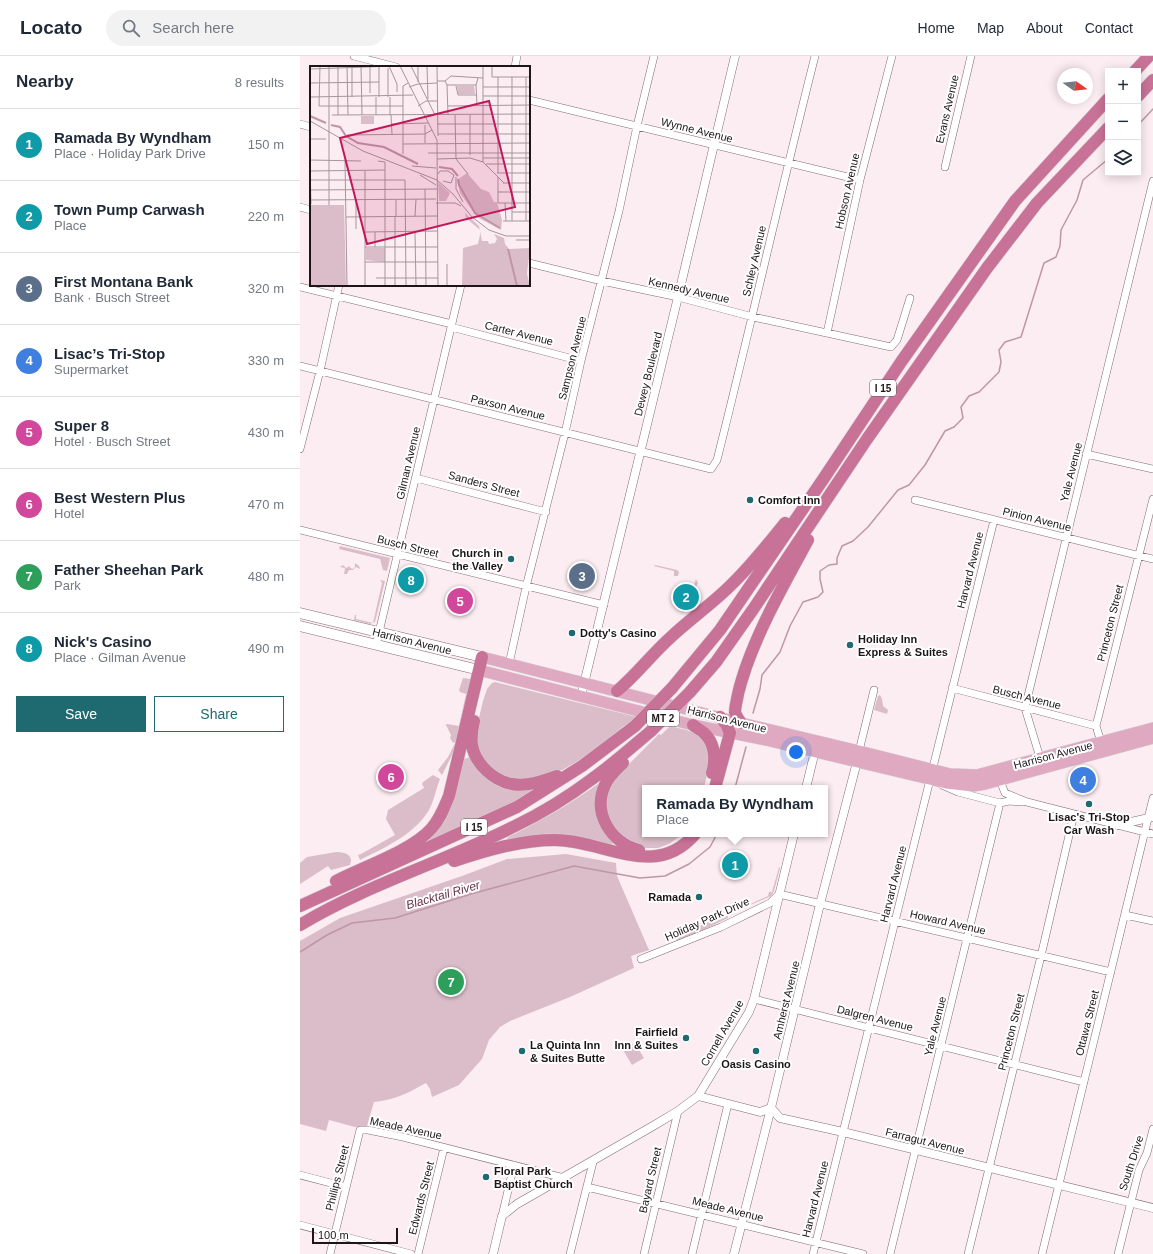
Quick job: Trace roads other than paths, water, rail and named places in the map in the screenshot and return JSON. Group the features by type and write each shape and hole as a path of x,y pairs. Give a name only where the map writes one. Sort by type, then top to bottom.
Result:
{"highway":[{"path":"1137,68 1149,56"},
{"path":"1141,93 1153,80"},
{"name":"I 15","path":"302,905 517,807 582,766 635,726 672,688 720,630 901,362 1015,201 1105,102"},
{"name":"I 15","path":"300,925 342,902 477,844 545,810 592,779 652,732 716,662 867,439 983,274 1037,203 1105,131"},
{"path":"742,723 735,712 741,683 764,625 811,534 837,494 867,439"},
{"path":"617,691 672,636 732,584 758,556 802,501 824,478"},
{"path":"302,905 324,887 424,836 437,822 449,796 486,658"},
{"path":"482,671 472,735 472,746 484,768 503,781 512,784 524,785 539,782 582,766"},
{"path":"716,785 730,733 726,724 720,717"},
{"path":"693,726 704,733 711,742 714,752 714,766 709,785"},
{"path":"652,732 614,772 605,784 601,801 602,814 608,828 616,838 631,848 640,851 654,851 677,842 683,837"},
{"path":"414,871 436,868 481,853 516,844 547,840 584,843 633,855 655,857 664,856 675,851 692,837"}],"main road":[{"name":"Harrison Avenue","path":"300,613 720,717 858,756 931,774 974,776 998,775 1103,747 1153,728"},
{"name":"Harrison Avenue","path":"300,626 581,696 693,726 815,751 858,756"},
{"name":"Harrison Avenue","path":"1103,747 1153,738"}],"street":[{"path":"354,56 389,66"},
{"path":"515,66 518,56"},
{"name":"Sampson Avenue","path":"509,664 526,587 565,433 581,360 619,211 654,56"},
{"name":"Dewey Boulevard","path":"581,696 641,452 735,56"},
{"name":"Schley Avenue","path":"711,469 717,460 753,317 788,163 815,56"},
{"name":"Hobson Avenue","path":"827,333 860,180 892,56"},
{"name":"Evans Avenue","path":"945,167 971,56"},
{"name":"Wynne Avenue","path":"530,100 860,180"},
{"path":"300,124 310,127"},
{"name":"Yale Avenue","path":"1025,708 1153,181"},
{"path":"300,207 310,210"},
{"name":"Kennedy Avenue","path":"530,263 602,281 678,297 753,317 891,347 897,340 910,298"},
{"path":"300,449 320,371 339,286"},
{"name":"Gilman Avenue","path":"376,645 461,286"},
{"name":"Carter Avenue","path":"300,287 581,360"},
{"name":"Paxson Avenue","path":"300,366 711,469"},
{"path":"1086,454 1153,469"},
{"name":"Sanders Street","path":"416,478 546,512"},
{"name":"Princeton Street","path":"1096,726 1153,499"},
{"name":"Pinion Avenue","path":"915,500 1153,559"},
{"name":"Harvard Avenue","path":"812,1254 994,520"},
{"name":"Busch Street","path":"300,530 526,587 604,605"},
{"name":"Busch Avenue","path":"952,688 1096,726"},
{"path":"858,756 874,690"},
{"path":"1025,708 1042,764"},
{"path":"1096,726 1103,747"},
{"path":"807,785 815,751"},
{"name":"Amherst Avenue","path":"734,1254 772,1108 820,904 858,756"},
{"path":"931,774 958,792 1000,803 1009,801 1027,802"},
{"path":"998,775 1005,793 1027,802 1153,834"},
{"name":"Ottawa Street","path":"1042,1254 1145,832 1150,818 1153,798"},
{"name":"Yale Avenue","path":"890,1254 1000,803"},
{"name":"Princeton Street","path":"968,1254 1074,814"},
{"path":"1118,825 1150,818"},
{"name":"Cornell Avenue","path":"502,1216 517,1204 593,1162 678,1111 698,1096 749,1012 754,999 793,837"},
{"name":"Howard Avenue","path":"779,894 1111,972"},
{"name":"Holiday Park Drive","path":"641,959 721,927 770,903 779,894"},
{"path":"1125,914 1153,922"},
{"name":"Dalgren Avenue","path":"754,999 1084,1082"},
{"path":"698,1096 760,1112 772,1108"},
{"path":"692,1254 728,1104"},
{"name":"Farragut Avenue","path":"772,1108 780,1118 1153,1208"},
{"name":"Bayard Street","path":"644,1254 678,1111"},
{"name":"South Drive","path":"1118,1254 1139,1170 1150,1153 1153,1129"},
{"name":"Meade Avenue","path":"360,1130 368,1130 403,1137 564,1178"},
{"name":"Phillips Street","path":"330,1254 360,1130"},
{"name":"Edwards Street","path":"418,1254 444,1148"},
{"path":"570,1254 593,1162"},
{"path":"493,1254 514,1165"},
{"path":"300,1175 346,1187"},
{"name":"Meade Avenue","path":"587,1187 863,1254"},
{"path":"300,1225 411,1254"}],"waterway":[{"path":"1141,122 1153,109"},
{"path":"753,713 760,689 762,675 780,652 790,626 803,602 818,597 823,592 820,571 829,565 837,564 837,558 842,546 853,541 868,527 898,490 909,485 925,465 945,431 954,427 963,418 961,407 969,396 979,392 999,372 1001,362 999,350 1005,342 1021,337 1044,263 1056,257 1060,246 1061,230 1077,200 1083,180 1105,162"},
{"path":"736,785 746,747"},
{"name":"Blacktail River","path":"300,952 327,935 352,923 395,918 471,894 574,866 640,878 665,876 689,864 710,847 715,837"}],"place":[{"name":"Comfort Inn","path":"750,500"},
{"name":"Church in the Valley","path":"511,559"},
{"name":"First Montana Bank","path":"582,576"},
{"name":"Nick's Casino","path":"411,580"},
{"name":"Town Pump Carwash","path":"686,597"},
{"name":"Super 8","path":"460,601"},
{"name":"Dotty's Casino","path":"572,633"},
{"name":"Holiday Inn Express & Suites","path":"850,645"},
{"name":"Best Western Plus","path":"391,777"},
{"name":"Lisac’s Tri-Stop","path":"1083,780"},
{"name":"Lisac's Tri-Stop Car Wash","path":"1089,804"},
{"name":"Ramada By Wyndham","path":"735,865"},
{"name":"Ramada","path":"699,897"},
{"name":"Father Sheehan Park","path":"451,982"},
{"name":"Fairfield Inn & Suites","path":"686,1038"},
{"name":"La Quinta Inn & Suites Butte","path":"522,1051"},
{"name":"Oasis Casino","path":"756,1051"},
{"name":"Floral Park Baptist Church","path":"486,1177"}]}
